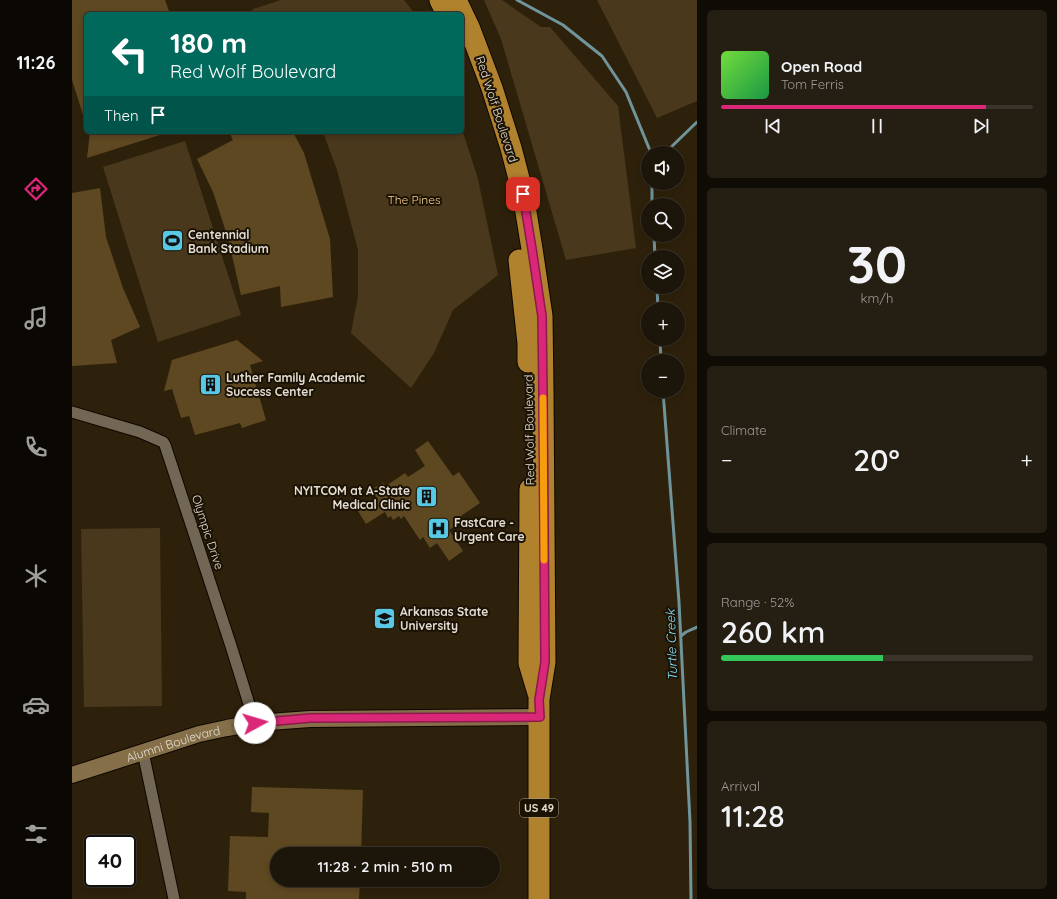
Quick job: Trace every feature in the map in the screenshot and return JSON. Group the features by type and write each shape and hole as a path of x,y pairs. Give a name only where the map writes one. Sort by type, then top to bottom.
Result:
{"highway":[{"path":"440,0 446,12"},
{"name":"Red Wolf Boulevard","path":"456,0 462,12"},
{"name":"Red Wolf Boulevard","path":"464,17 492,88 511,148 523,194 542,316 545,662 539,708 539,899"},
{"name":"Red Wolf Boulevard","path":"464,52 480,93 496,147 515,229 521,273 528,343 530,470 529,663 539,708"}],"street":[{"name":"Olympic Drive","path":"72,412 140,432 163,442 165,445 255,723"},
{"name":"Alumni Boulevard","path":"72,775 199,734 255,723 310,718 539,708"},
{"path":"143,752 174,899"}],"shaded area":[{"name":"Arkansas State University","path":"72,0 697,0 697,899 72,899"}],"green space":[{"path":"281,0 404,0 413,12 251,12 253,9"},
{"path":"484,0 502,0 541,27 550,27 618,106 636,248 566,260 501,39"},
{"path":"597,0 697,0 697,101 657,118"},
{"name":"The Pines","path":"324,134 464,134 478,179 498,275 453,310 434,353 411,388 351,333 358,296 358,250 337,170"},
{"name":"Centennial Bank Stadium","path":"185,141 241,315 158,342 103,167"},
{"path":"160,528 162,706 84,707 81,529"}],"building":[{"path":"72,0 165,0 169,12 84,12 84,118 72,80"},
{"path":"90,134 163,134 87,158"},
{"path":"230,134 294,134 304,153 330,239 333,297 281,307 280,286 241,295 228,238 213,192 197,159 233,140"},
{"path":"100,188 106,237 123,288 140,327 111,340 117,363 72,366 72,193"},
{"name":"Luther Family Academic Success Center","path":"237,340 263,361 250,365 266,420 242,428 240,423 195,435 189,416 181,418 172,389 164,391 172,360"},
{"name":"NYITCOM at A-State Medical Clinic","path":"428,441 453,476 459,472 480,503 461,516 464,520 449,530 463,551 449,561 437,543 430,548 423,537 420,540 404,516 401,519 399,516 393,520 391,516 388,518 385,512 366,524 358,511 378,499 374,494 377,492 374,488 383,483 386,486 405,473 408,477 425,466 415,450"},
{"path":"252,787 363,790 361,847 270,847 270,887 360,887 359,899 246,899 246,892 228,891 230,836 268,837 269,813 251,812"}],"waterway":[{"name":"Turtle Creek","path":"517,0 563,25 602,56 626,92 648,146"},
{"path":"672,146 697,122"},
{"name":"Turtle Creek","path":"652,190 652,198"},
{"name":"Turtle Creek","path":"654,242 655,250"},
{"name":"Turtle Creek","path":"657,294 658,302"},
{"name":"Turtle Creek","path":"660,346 661,354"},
{"name":"Turtle Creek","path":"664,398 679,602 690,822 691,899"},
{"path":"681,636 697,627"}],"slow traffic":[{"path":"543,398 544,560"}],"place":[{"name":"Centennial Bank Stadium","path":"172,241"},
{"name":"Luther Family Academic Success Center","path":"210,384"},
{"name":"NYITCOM at A-State Medical Clinic","path":"426,497"},
{"name":"FastCare - Urgent Care","path":"438,529"},
{"name":"Arkansas State University","path":"384,618"}],"route":[{"path":"255,723 310,718 540,717 539,700 545,662 542,316 523,194"}]}
